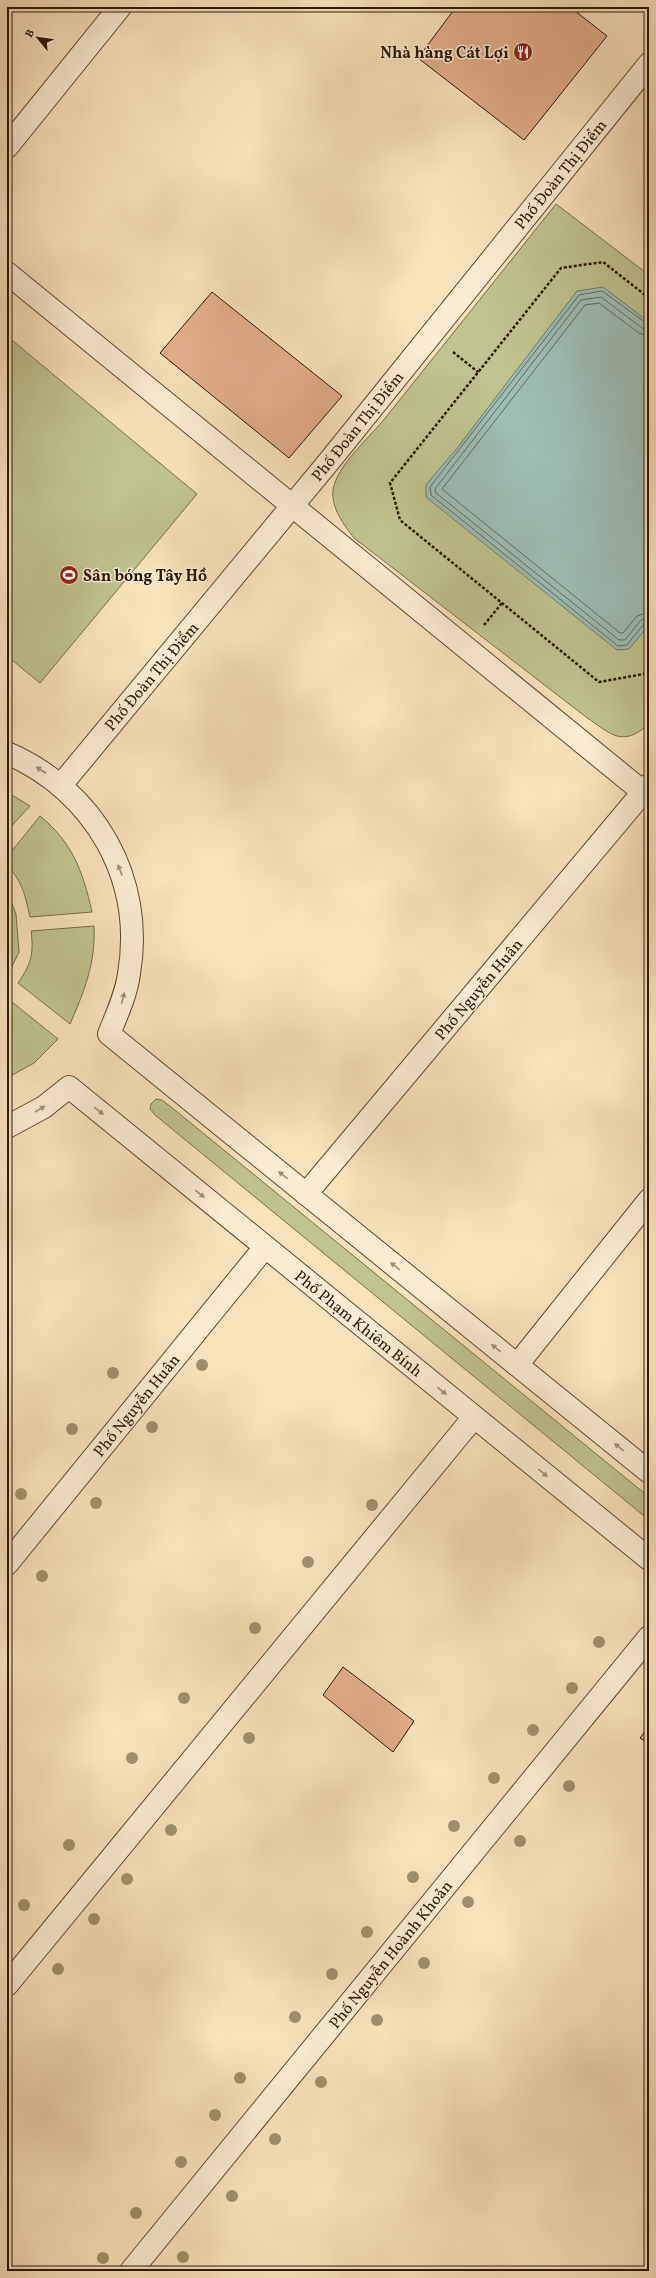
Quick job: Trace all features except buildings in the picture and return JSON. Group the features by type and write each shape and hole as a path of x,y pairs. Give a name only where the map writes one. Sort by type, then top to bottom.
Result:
{"street":[{"path":"7,147 120,7"},
{"name":"Phố Đoàn Thị Điểm","path":"61,785 292,506 649,64"},
{"path":"7,274 292,506 646,789"},
{"path":"7,753 26,761 61,785 77,800 96,824 112,851 124,880 131,911 133,943 129,974 122,1004 109,1034 649,1472"},
{"name":"Phố Nguyễn Huân","path":"306,1194 646,789"},
{"name":"Phố Phạm Khiêm Bính","path":"7,1127 44,1107 69,1087 649,1559"},
{"path":"517,1365 649,1200"},
{"name":"Phố Nguyễn Huân","path":"7,1564 265,1247"},
{"path":"7,1985 474,1417"},
{"name":"Phố Nguyễn Hoành Khoản","path":"132,2271 649,1637"}],"path":[{"path":"649,298 603,262 561,268 390,483 400,520 599,682 644,674 649,667"},
{"path":"452,351 478,372"},
{"path":"484,625 502,603"}],"green space":[{"path":"556,204 649,275 649,724 640,731 624,737 610,733 586,717 354,538 339,516 333,497 333,490 336,480 355,451 386,417"},
{"name":"Sân bóng Tây Hồ","path":"7,336 197,494 40,683 7,656"},
{"path":"7,792 30,806 7,831"},
{"path":"40,816 61,837 75,859 85,884 92,912 30,917 23,890 17,878 7,865 7,857"},
{"path":"7,891 16,914 19,952 7,977"},
{"path":"94,926 91,964 80,1000 70,1024 18,983 29,965 32,953 31,931"},
{"path":"7,998 58,1039 34,1063 7,1078"},
{"path":"156,1099 162,1100 176,1111 649,1497 649,1520 155,1115 150,1109 151,1104"}],"water":[{"path":"603,287 649,322 649,625 629,649 617,650 426,497 426,485 458,447 577,291"}],"place":[{"name":"Nhà hàng Cát Lợi","path":"523,52"},
{"name":"Sân bóng Tây Hồ","path":"69,575"}]}
